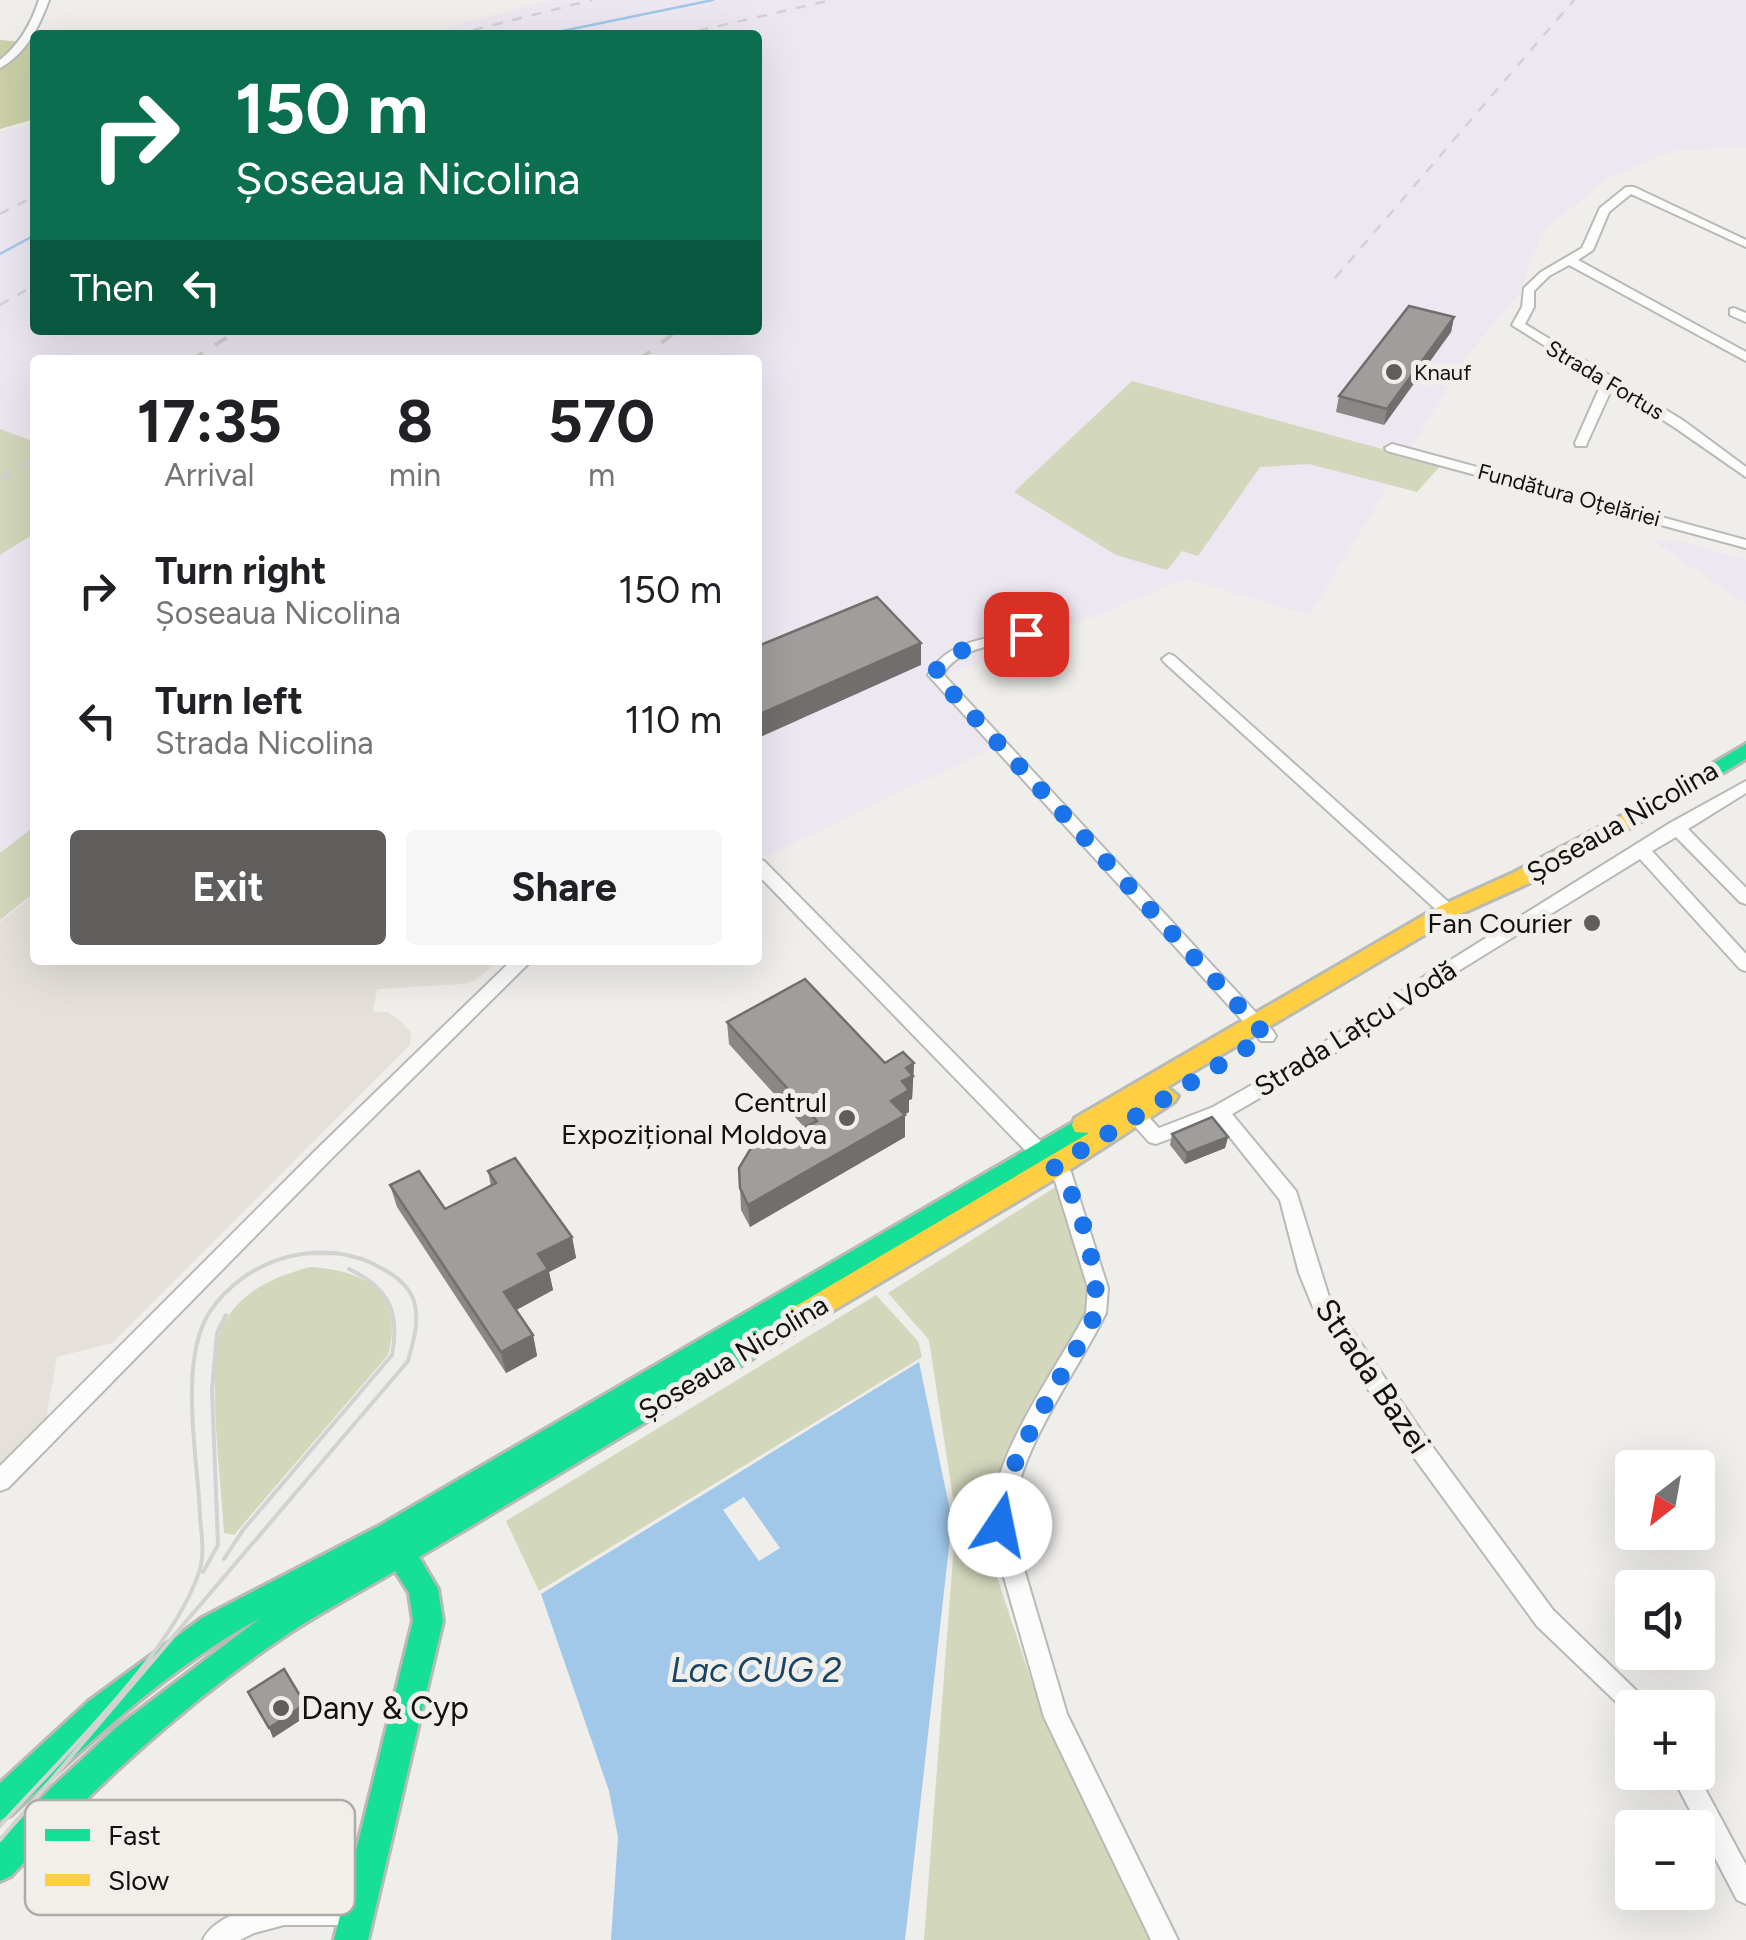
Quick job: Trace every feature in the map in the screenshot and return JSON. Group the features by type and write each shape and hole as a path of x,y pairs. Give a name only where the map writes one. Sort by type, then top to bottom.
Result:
{"main road":[{"name":"Șoseaua Nicolina","path":"0,1804 100,1712 213,1628 560,1460 1448,911 1472,898 1498,891 1580,848 1746,750"},
{"name":"Șoseaua Nicolina","path":"1260,1030 1476,912 1498,891"},
{"name":"Șoseaua Nicolina","path":"60,1800 164,1706 393,1543"},
{"path":"351,1940 428,1620 423,1589 393,1543"},
{"name":"Șoseaua Nicolina","path":"0,1865 25,1838"}],"street":[{"path":"33,30 44,0"},
{"path":"0,64 30,35"},
{"name":"Strada Fortus","path":"1746,244 1630,189 1610,203 1592,231 1587,250 1545,274 1528,290 1528,308 1518,325 1678,424 1746,473"},
{"path":"1571,261 1746,358"},
{"path":"1581,443 1608,382"},
{"name":"Fundătura Oțelăriei","path":"1392,448 1746,544"},
{"path":"1026,634 952,655 938,664 935,674 1260,1030"},
{"path":"1169,659 1448,911"},
{"name":"Strada Lațcu Vodă","path":"1220,1112 1309,1061 1746,786"},
{"path":"1676,827 1746,898"},
{"path":"1641,849 1746,965"},
{"path":"762,870 1064,1177 1098,1288 1096,1313 1010,1474 998,1508 1000,1525 1056,1718 1164,1940"},
{"path":"0,1481 517,965"},
{"path":"1129,1110 1156,1137 1220,1112"},
{"name":"Strada Bazei","path":"1220,1112 1290,1197 1320,1301 1418,1445 1545,1618 1619,1690"},
{"path":"1692,1790 1746,1891"},
{"path":"216,1940 240,1923 267,1915"}],"shaded area":[{"path":"551,0 1746,0 1746,147 1673,151 1607,179 1543,231 1518,295 1466,357 1310,615 1186,579 944,677 1007,741 764,858 762,355 30,355 30,898 0,922 0,132 30,124 30,335 762,335 762,30 439,30"},
{"path":"1652,540 1676,540 1746,560 1746,604"},
{"path":"30,898 30,965 492,965 476,980 463,984 377,989 373,1012 388,1012 401,1021 411,1033 410,1045 112,1343 57,1357 45,1424 0,1469 0,922"}],"green space":[{"path":"0,40 30,43 30,120 0,129"},
{"path":"1132,381 1441,465 1417,492 1309,464 1260,467 1198,556 1182,551 1167,570 1116,555 1014,492"},
{"path":"0,429 30,440 30,536 0,555"},
{"path":"30,830 30,896 0,920 0,853"},
{"path":"1057,1186 1079,1254 1089,1306 990,1501 988,1550 1039,1704 1150,1940 924,1940 956,1518 929,1340 888,1293"},
{"path":"310,1267 348,1273 376,1289 391,1316 388,1355 234,1535 224,1533 215,1394 215,1366 223,1325 249,1294 284,1275"},
{"path":"876,1295 918,1341 922,1357 539,1591 506,1521"}],"water":[{"name":"Lac CUG 2","path":"919,1362 952,1520 905,1940 611,1940 618,1837 609,1791 541,1594"}],"pier":[{"path":"744,1497 780,1548 759,1561 723,1510"}],"building":[{"name":"Knauf","path":"1409,306 1454,317 1387,409 1339,396"},
{"path":"877,597 921,643 762,713 762,644"},
{"name":"Centrul Expozițional Moldova","path":"805,979 885,1063 903,1052 914,1063 906,1068 913,1076 902,1081 909,1090 891,1101 905,1115 748,1205 740,1188 739,1168 751,1148 763,1136 771,1144 817,1121 727,1022"},
{"path":"1212,1117 1228,1137 1187,1153 1172,1134"},
{"path":"515,1158 572,1237 538,1254 548,1269 504,1292 533,1335 501,1352 390,1185 419,1171 445,1209 496,1183 488,1171"},
{"name":"Dany & Cyp","path":"284,1669 305,1704 269,1728 248,1692"}],"waterway":[{"path":"567,30 713,0"},
{"path":"0,254 30,238"}],"tram line":[{"path":"299,1254 306,1254"},
{"path":"0,1826 113,1704 167,1634 187,1601 202,1556 192,1412 194,1358 200,1334 209,1313 243,1278 265,1265 306,1254"},
{"path":"306,1254 340,1254"},
{"path":"306,1254 340,1254"},
{"path":"34,1800 408,1361 416,1316 409,1291 383,1269 340,1254"},
{"path":"224,1559 243,1530 392,1355 394,1326 388,1303 374,1284 349,1269"},
{"path":"203,1572 218,1545 212,1390 217,1333 226,1315"},
{"path":"0,1840 25,1811"}],"railway":[{"path":"474,30 592,0"},
{"path":"701,30 832,0"},
{"path":"1335,278 1574,0"},
{"path":"0,214 30,199"},
{"path":"0,305 30,288"},
{"path":"199,355 231,335"},
{"path":"646,355 672,335"},
{"path":"0,480 30,461"}],"traffic: fast":[{"path":"1631,818 1746,750"},
{"path":"0,1804 100,1712 213,1628 389,1535 1084,1125"},
{"path":"61,1800 128,1738 271,1628 793,1321"},
{"path":"351,1940 428,1621 423,1589 389,1536"},
{"path":"0,1865 25,1838"}],"traffic: slow":[{"path":"1084,1125 1448,911 1521,878 1631,818"},
{"path":"793,1321 1166,1096"}],"place":[{"name":"Knauf","path":"1394,372"},
{"name":"Fan Courier","path":"1592,923"},
{"name":"Centrul Expozițional Moldova","path":"847,1118"},
{"name":"Dany & Cyp","path":"281,1708"}],"route":[{"path":"1000,1525 998,1508 1010,1474 1096,1313 1098,1288 1086,1240 1064,1177 1054,1167 1266,1036 935,674 938,664 952,655 1026,634"}]}
